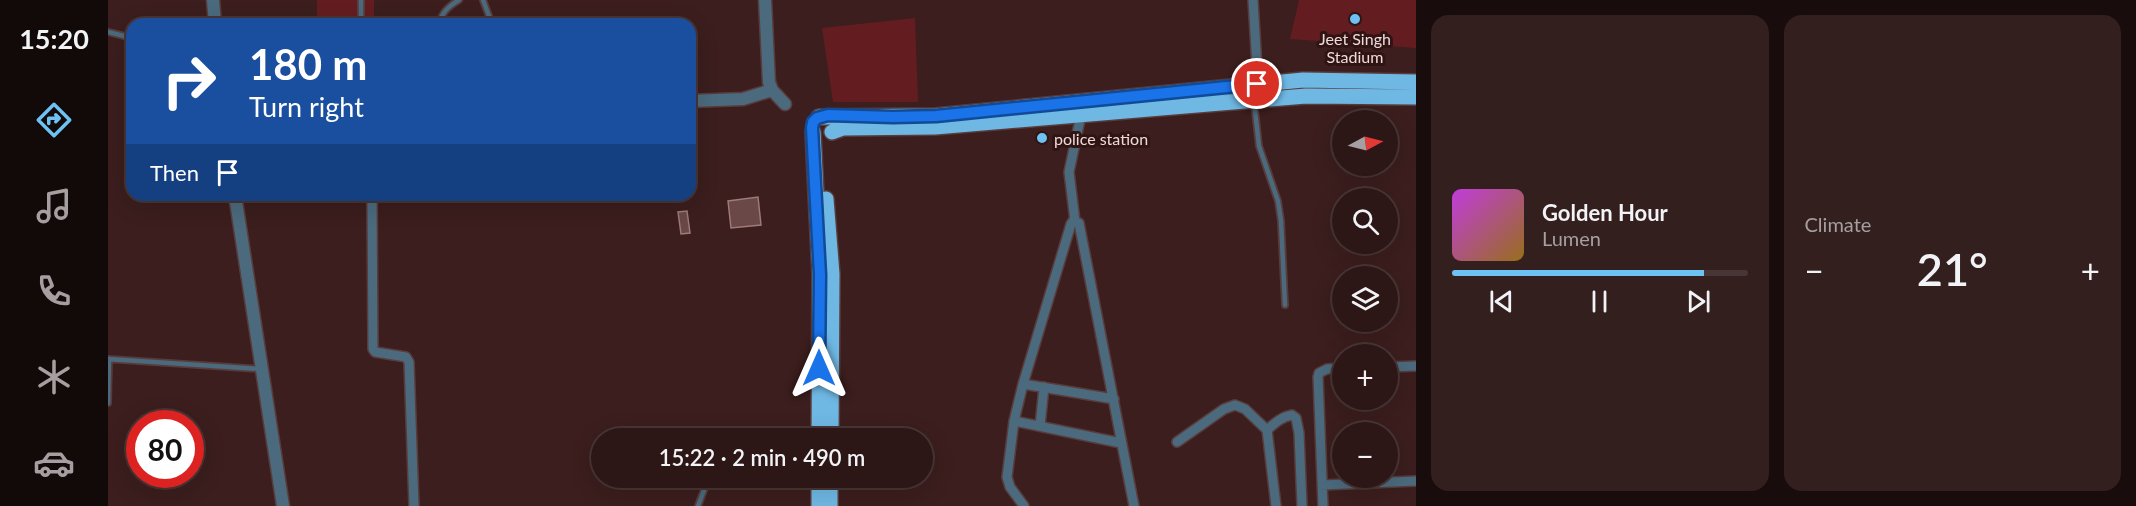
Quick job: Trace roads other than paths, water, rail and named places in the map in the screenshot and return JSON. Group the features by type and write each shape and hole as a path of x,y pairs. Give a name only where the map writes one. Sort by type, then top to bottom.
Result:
{"highway":[{"path":"819,428 820,275 813,132 813,122 819,117 828,115 936,116 1304,80 1416,82"},
{"path":"813,132 821,137 843,128 934,127 1254,99 1306,96 1416,97"},
{"path":"819,117 830,119 833,125 824,148 823,166 832,274 831,428"},
{"path":"819,488 819,506"},
{"path":"830,488 830,506"}],"street":[{"path":"213,0 214,18"},
{"path":"765,0 772,90 785,104"},
{"path":"1253,0 1257,84"},
{"path":"696,101 744,99 772,90"},
{"path":"1081,115 1069,172 1076,221 1079,223 1134,506"},
{"path":"236,201 260,369 283,506"},
{"path":"372,201 373,349 375,352 406,357 409,362 414,506"},
{"path":"1024,506 1007,482 1014,421 1071,224 1076,221"},
{"path":"1398,367 1416,366"},
{"path":"1323,506 1318,376 1319,373 1332,369"},
{"path":"1023,384 1114,399"},
{"path":"1040,426 1044,387"},
{"path":"1177,442 1224,409 1235,405 1245,409 1267,430 1276,506"},
{"path":"1267,430 1278,420 1292,415 1296,418 1299,433 1302,506"},
{"path":"1014,421 1121,442"},
{"path":"1322,485 1416,481"}],"lane":[{"path":"361,0 361,18"},
{"path":"440,18 449,6 459,0"},
{"path":"483,0 490,18"},
{"path":"108,32 126,36"},
{"path":"1254,99 1259,146 1278,201 1285,305"},
{"path":"108,403 109,359 260,369"},
{"path":"698,506 705,488"}],"place":[{"name":"Jeet Singh Stadium","path":"1355,19"},
{"name":"police station","path":"1042,138"}]}
